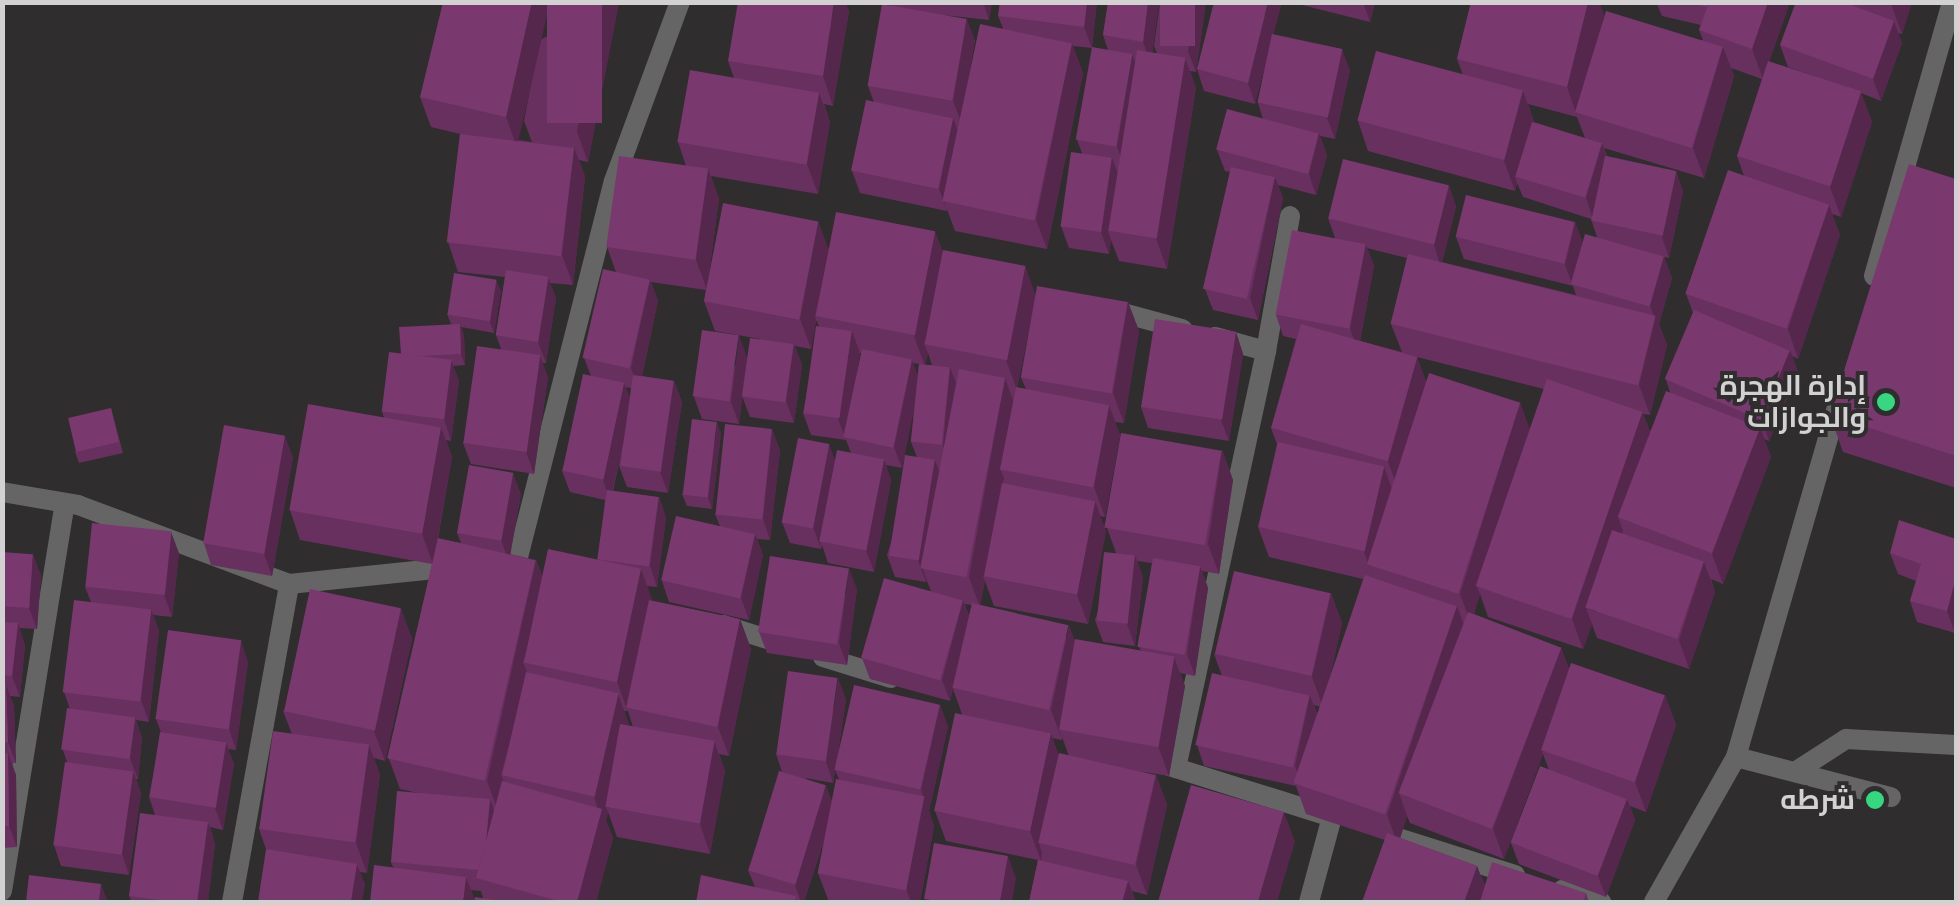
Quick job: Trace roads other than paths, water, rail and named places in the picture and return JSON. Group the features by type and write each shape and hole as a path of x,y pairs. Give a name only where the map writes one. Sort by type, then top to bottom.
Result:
{"street":[{"path":"2,492 65,503 289,584 508,564 680,2"},
{"path":"1868,297 1952,2"},
{"path":"1176,768 1266,350 1290,216"},
{"path":"1094,306 1266,350"},
{"path":"1654,902 1736,757 1847,370"},
{"path":"2,891 65,503"},
{"path":"232,902 289,584"},
{"path":"706,620 912,685"},
{"path":"1795,772 1846,739 1956,746"},
{"path":"1120,750 1602,902"},
{"path":"1736,757 1891,796"},
{"path":"1309,902 1350,823"}],"place":[{"name":"إدارة الهجرة والجوازات","path":"1886,402"},
{"name":"شرطه","path":"1875,800"}]}
